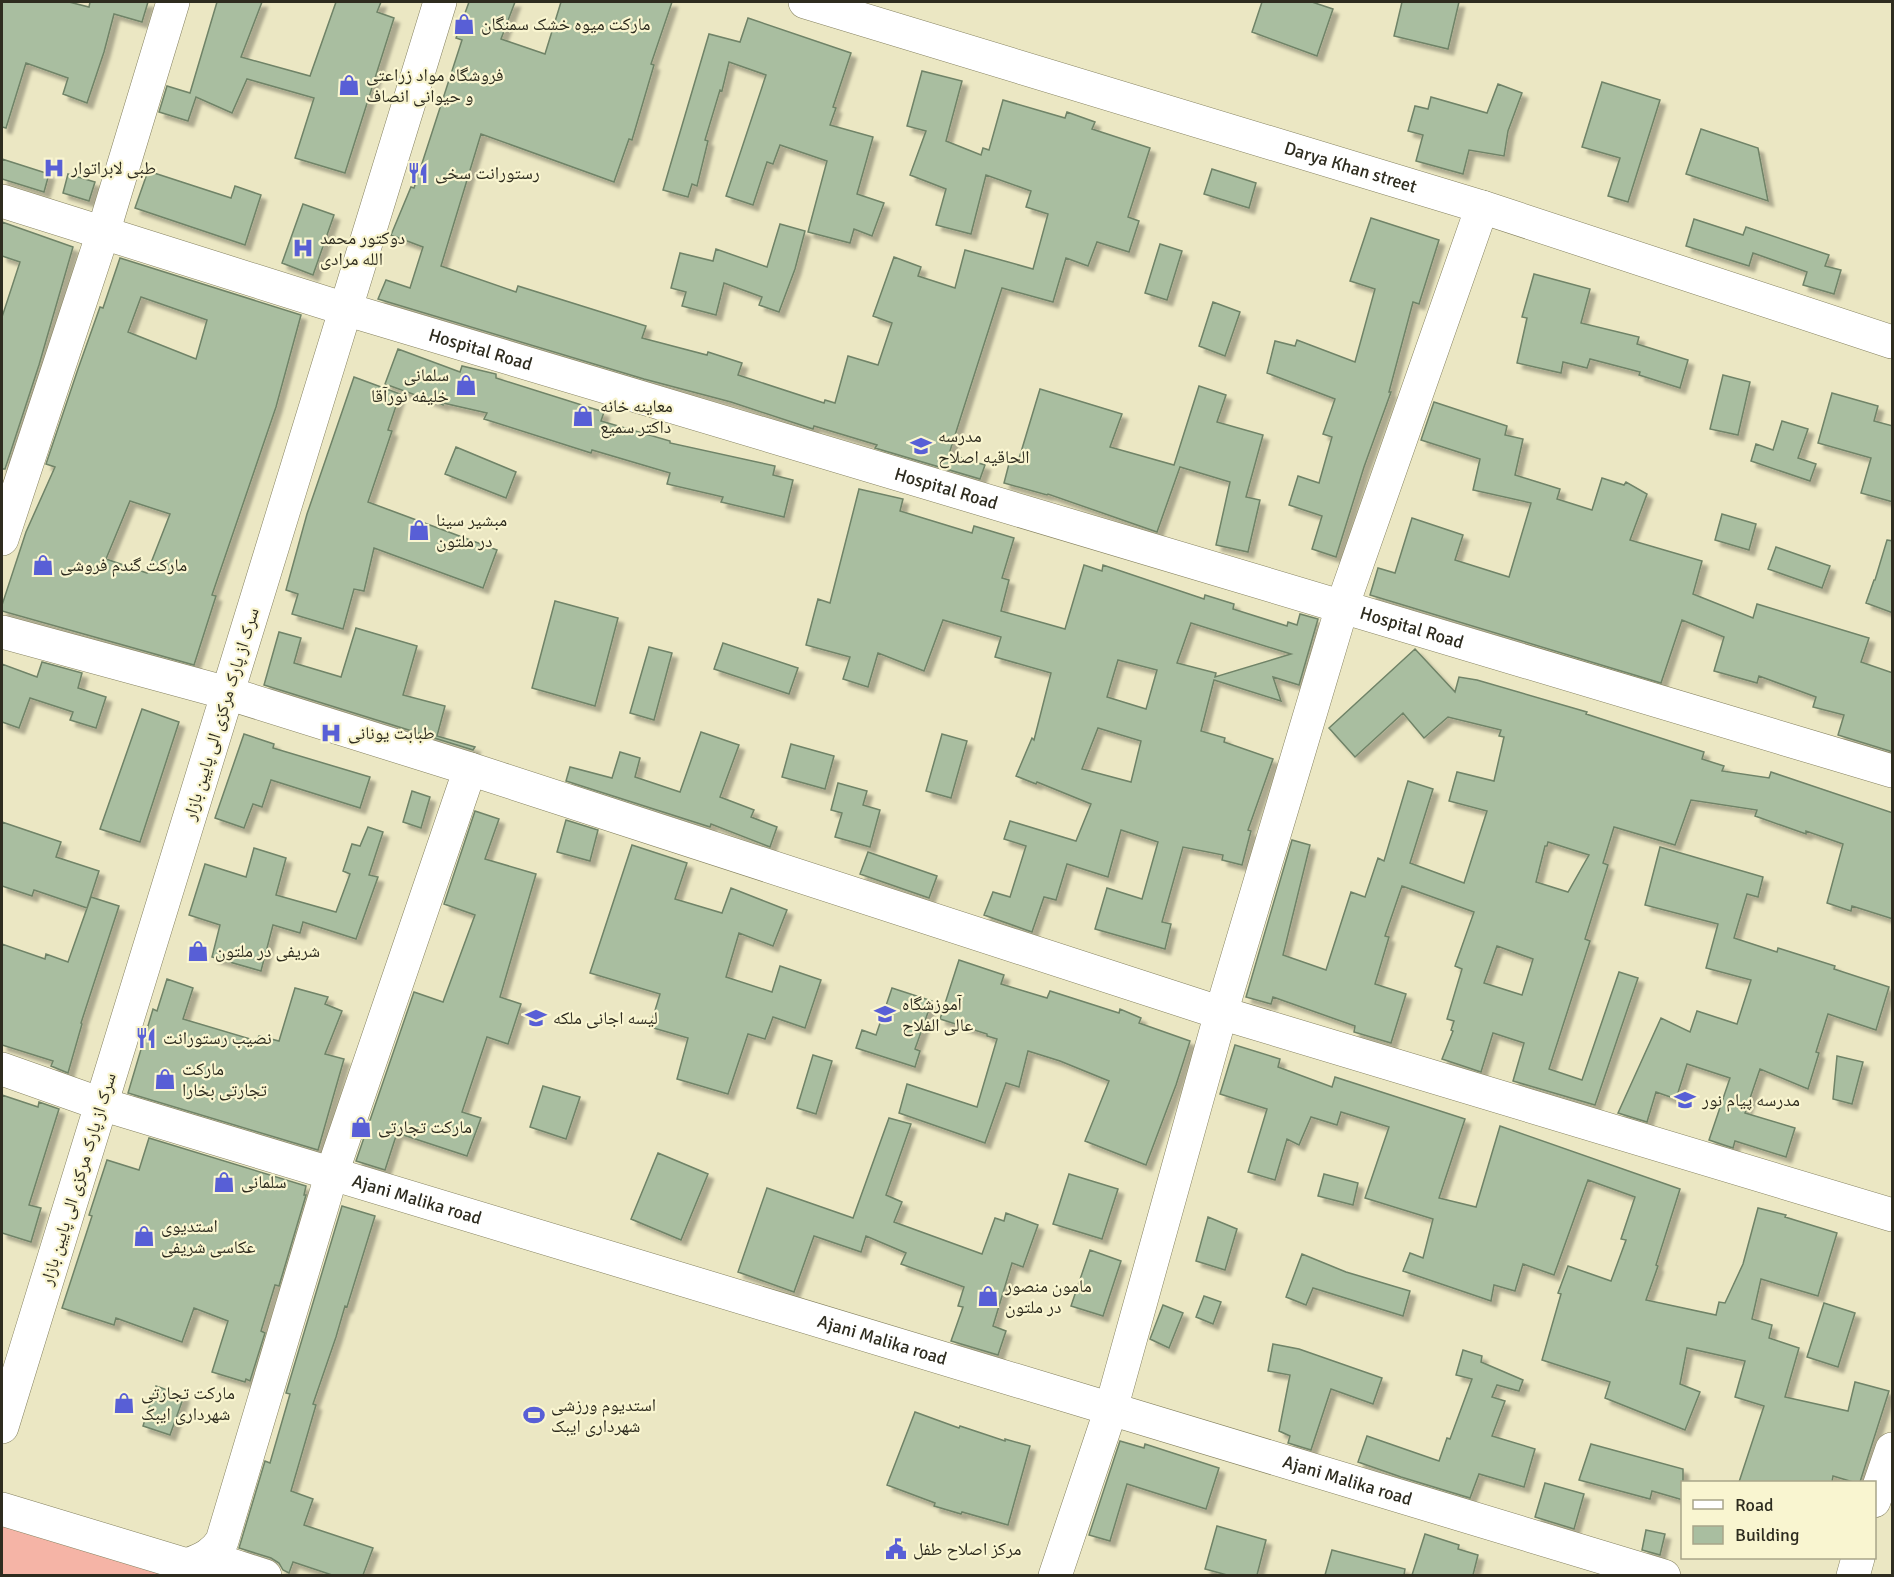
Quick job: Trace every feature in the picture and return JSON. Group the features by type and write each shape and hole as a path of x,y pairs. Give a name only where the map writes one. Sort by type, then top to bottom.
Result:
{"street":[{"path":"2,539 103,233 173,2"},
{"name":"سرک از پارک مرکزی الی پایین بازار","path":"2,1427 440,2"},
{"name":"Darya Khan street","path":"805,2 1482,207 1893,342"},
{"name":"Hospital Road","path":"2,201 345,309 1893,771"},
{"path":"1055,1575 1111,1409 1221,1012 1342,607 1482,207"},
{"path":"2,632 227,693 470,769 1221,1012 1893,1215"},
{"path":"192,1566 216,1551 222,1541 332,1173 470,769"},
{"name":"Ajani Malika road","path":"2,1069 101,1104 1664,1575"},
{"path":"1876,1498 1893,1449"},
{"path":"2,1509 192,1566 265,1575"},
{"path":"1853,1575 1857,1559"}],"shaded area":[{"path":"2,1522 159,1572 158,1575 2,1575"}],"building":[{"path":"2,2 69,2 89,7 90,2 148,2 142,22 114,14 87,103 63,94 68,78 26,63 6,128 2,127"},
{"path":"217,2 262,2 241,57 310,76 336,2 381,2 377,12 394,18 345,173 295,158 314,98 247,79 232,113 196,97 188,121 159,112 167,86 190,93"},
{"path":"469,2 515,2 501,39 545,54 561,2 672,2 651,64 654,65 632,140 629,139 614,182 481,134 441,266 516,292 518,286 646,326 642,338 707,355 708,352 742,363 738,375 824,403 825,400 835,403 848,356 878,365 892,323 873,316 894,257 921,267 918,276 955,288 965,250 1033,269 1048,214 1026,207 1031,191 986,175 971,234 936,225 946,189 910,175 926,131 907,126 922,71 962,81 946,141 981,155 983,148 989,150 1003,100 1065,118 1067,112 1095,122 1092,129 1150,148 1128,217 1139,221 1129,252 1097,242 1088,266 1066,258 1053,302 1002,288 949,454 985,465 980,479 875,448 877,445 814,426 813,429 731,402 644,379 378,299 386,280 410,288 423,247 391,235 411,187 414,188 462,40 456,38"},
{"path":"1262,2 1312,2 1333,9 1317,56 1252,32"},
{"path":"1402,2 1459,2 1448,49 1394,36"},
{"path":"748,18 851,53 833,107 836,108 830,125 873,137 857,194 884,203 872,236 854,229 850,243 808,232 827,161 780,145 773,164 767,162 753,205 726,196 766,75 729,62 722,91 720,90 705,140 708,141 697,186 692,184 688,197 663,190 709,34 740,42"},
{"path":"1602,82 1660,100 1628,202 1608,196 1620,158 1582,147"},
{"path":"1498,84 1522,93 1508,131 1504,156 1469,150 1463,174 1416,161 1423,135 1408,131 1415,106 1428,109 1431,97 1487,113"},
{"path":"1701,129 1758,148 1768,201 1686,174"},
{"path":"2,159 49,174 44,192 2,179"},
{"path":"1212,169 1256,183 1249,208 1204,194"},
{"path":"148,171 231,198 235,186 261,195 245,245 135,208"},
{"path":"68,174 95,182 89,201 63,193"},
{"path":"303,204 334,215 313,275 282,263"},
{"path":"1371,218 1439,240 1419,304 1413,302 1389,392 1391,392 1364,467 1336,557 1312,549 1322,516 1289,505 1298,476 1319,483 1332,437 1323,434 1335,399 1267,373 1275,341 1295,346 1297,340 1355,362 1375,289 1350,281"},
{"path":"1694,219 1743,235 1746,227 1829,255 1825,266 1841,270 1834,294 1803,285 1807,272 1753,253 1749,266 1686,246"},
{"path":"2,222 73,247 39,365 5,469 2,469 2,317 20,262 2,256"},
{"path":"780,224 805,231 795,269 779,312 759,305 762,297 724,283 716,315 682,306 686,292 671,288 680,253 713,261 716,249 767,267"},
{"path":"1160,244 1182,251 1167,300 1145,293"},
{"path":"120,258 301,315 276,407 212,595 216,596 194,665 2,611 26,532 55,467 46,464 100,307 103,308","holes":["141,297 207,320 196,359 128,332","130,501 170,514 147,573 106,559"]},
{"path":"1534,274 1590,289 1581,323 1639,337 1637,344 1688,360 1680,388 1639,375 1640,372 1590,359 1587,368 1563,362 1561,373 1517,363 1527,318 1522,317"},
{"path":"1213,302 1240,312 1225,356 1199,346"},
{"path":"398,349 460,372 462,366 496,374 496,378 604,412 601,421 670,441 670,443 775,466 773,475 793,480 784,517 721,502 723,497 667,484 670,473 592,450 591,453 484,419 487,413 443,403 443,405 385,384"},
{"path":"1723,375 1750,382 1738,435 1710,429"},
{"path":"354,377 400,394 388,430 392,431 368,502 497,550 483,588 374,548 364,591 354,589 343,629 292,614 298,594 286,590 307,514"},
{"path":"1199,386 1226,395 1217,422 1263,435 1246,497 1260,500 1248,552 1216,545 1230,482 1180,467 1157,532 1048,494 1004,483 1010,460 1018,462 1040,389 1122,414 1110,447 1174,465"},
{"path":"1832,393 1878,406 1874,421 1893,426 1893,502 1861,493 1871,458 1818,443"},
{"path":"1434,402 1507,426 1505,435 1523,439 1515,475 1560,489 1557,499 1592,510 1602,478 1624,485 1626,482 1647,494 1630,540 1702,561 1693,594 1753,618 1757,604 1869,638 1861,662 1893,673 1893,752 1838,735 1844,715 1813,707 1816,697 1759,676 1757,683 1714,671 1724,637 1682,620 1661,683 1370,595 1378,568 1395,573 1412,518 1463,535 1455,560 1509,577 1531,503 1473,490 1480,459 1421,440"},
{"path":"1782,421 1808,429 1798,458 1816,464 1810,481 1751,461 1756,444 1773,450"},
{"path":"456,447 516,472 506,498 445,474"},
{"path":"859,489 903,499 900,511 972,533 974,526 1014,538 1002,578 1009,580 1001,611 1065,629 1084,565 1102,571 1103,565 1204,599 1205,595 1234,604 1233,609 1287,626 1288,622 1297,625 1300,614 1318,619 1299,685 1273,677 1281,701 1214,680 1201,731 1225,738 1224,742 1273,759 1248,830 1251,831 1242,865 1222,860 1223,855 1183,847 1162,922 1171,924 1165,949 1095,929 1107,888 1142,899 1158,842 1121,830 1108,877 1067,864 1056,900 1044,897 1032,932 984,915 993,892 1010,897 1026,846 1004,839 1010,821 1076,841 1091,804 1016,776 1032,738 1034,740 1051,673 995,657 1001,637 943,620 924,671 878,653 868,687 843,679 850,657 806,645 818,599 830,603","holes":["1191,623 1291,654 1215,677 1216,673 1177,663","1118,660 1157,670 1146,709 1107,697","1098,728 1141,741 1131,782 1082,769"]},
{"path":"1722,514 1756,524 1749,550 1715,540"},
{"path":"1887,540 1893,541 1893,613 1866,603"},
{"path":"1776,547 1830,566 1822,588 1768,569"},
{"path":"555,601 618,618 595,706 532,688"},
{"path":"356,628 417,646 403,695 445,706 437,736 475,747 473,750 264,685 279,632 301,638 294,663 341,677"},
{"path":"723,643 798,668 789,694 714,669"},
{"path":"649,647 672,653 654,720 630,713"},
{"path":"1415,649 1455,692 1459,677 1477,680 1587,712 1586,714 1704,752 1702,759 1724,766 1722,771 1769,778 1771,772 1893,813 1893,919 1852,906 1851,911 1827,903 1843,844 1755,816 1757,810 1691,800 1675,845 1614,827 1603,863 1608,865 1585,939 1590,941 1549,1069 1582,1080 1619,972 1638,978 1595,1105 1513,1081 1524,1043 1493,1033 1481,1072 1442,1059 1453,1031 1451,1030 1454,1021 1447,1019 1462,969 1455,966 1474,912 1402,886 1385,936 1389,937 1375,984 1406,994 1391,1043 1354,1032 1355,1026 1273,997 1271,1004 1246,997 1292,840 1310,845 1283,955 1326,970 1351,892 1365,897 1378,858 1384,861 1408,781 1433,789 1410,863 1464,883 1487,811 1449,801 1457,772 1494,781 1504,737 1499,736 1501,730 1448,717 1424,738 1403,713 1355,757 1329,728","holes":["1548,842 1589,855 1568,892 1536,882","1497,946 1533,959 1522,995 1484,983"]},
{"path":"42,662 82,673 78,688 106,697 96,728 70,720 73,712 30,698 19,728 2,722 2,664 37,677"},
{"path":"142,709 179,722 140,842 100,829"},
{"path":"701,732 739,745 720,797 754,810 751,817 777,827 770,847 711,824 710,827 566,781 570,767 612,778 620,752 640,758 635,777 680,792"},
{"path":"244,734 274,744 273,748 370,777 360,808 271,780 262,807 253,804 244,828 215,818"},
{"path":"942,734 967,741 951,798 926,791"},
{"path":"791,744 834,756 825,789 782,777"},
{"path":"838,783 867,791 863,805 880,810 870,847 835,837 842,813 831,810"},
{"path":"412,791 430,797 421,828 403,822"},
{"path":"475,811 499,819 485,859 536,874 500,997 521,1004 508,1044 487,1037 462,1112 481,1118 467,1156 397,1133 385,1170 356,1161 414,992 443,1002 475,915 444,904"},
{"path":"566,820 598,830 590,861 557,852"},
{"path":"2,822 61,842 56,857 99,871 87,908 34,890 32,896 2,886"},
{"path":"368,827 383,832 369,875 378,877 356,939 303,922 300,933 273,925 261,971 212,957 220,925 189,915 205,864 246,877 254,848 286,858 276,895 336,912 350,874 343,871 352,844 360,846"},
{"path":"632,845 687,863 675,899 722,913 731,888 787,910 773,946 739,933 726,977 772,992 780,966 821,980 805,1028 773,1017 765,1039 748,1034 728,1094 677,1079 688,1038 650,1027 660,994 590,973"},
{"path":"1660,847 1763,877 1758,897 1747,894 1734,938 1777,952 1778,948 1835,966 1834,969 1889,987 1876,1030 1828,1014 1816,1052 1819,1053 1808,1089 1760,1069 1745,1113 1795,1128 1786,1157 1735,1141 1733,1148 1709,1140 1730,1078 1687,1064 1676,1099 1656,1092 1647,1122 1618,1113 1661,1018 1690,1032 1697,1011 1737,1024 1751,980 1706,968 1718,924 1645,905"},
{"path":"868,852 937,876 929,898 860,874"},
{"path":"91,897 119,906 81,1023 68,1073 51,1066 53,1061 2,1045 2,944 45,959 46,954 68,962"},
{"path":"959,960 1004,975 1001,984 1047,998 1050,991 1119,1013 1120,1009 1141,1018 1139,1023 1190,1041 1146,1165 1085,1141 1109,1081 1028,1051 1019,1087 1006,1083 985,1143 899,1113 907,1084 977,1107 997,1039 940,1019"},
{"path":"167,979 193,988 183,1019 257,1041 259,1036 279,1041 295,988 328,997 325,1004 342,1011 325,1054 344,1059 318,1150 128,1093 153,1009 157,1011"},
{"path":"892,988 932,1001 915,1049 920,1051 915,1067 856,1048 862,1030 876,1035"},
{"path":"1235,1045 1280,1059 1278,1067 1332,1087 1335,1077 1465,1119 1439,1198 1476,1207 1500,1126 1680,1189 1646,1300 1716,1315 1719,1302 1725,1303 1743,1264 1758,1208 1837,1233 1818,1296 1761,1279 1752,1319 1772,1325 1769,1338 1799,1348 1785,1397 1848,1411 1855,1382 1889,1391 1860,1481 1850,1481 1833,1476 1832,1481 1739,1481 1764,1406 1735,1397 1745,1361 1687,1348 1680,1384 1700,1392 1685,1430 1605,1398 1610,1382 1542,1360 1561,1294 1558,1293 1568,1266 1611,1281 1626,1240 1621,1239 1635,1197 1588,1180 1554,1275 1523,1264 1515,1291 1494,1285 1491,1301 1403,1271 1410,1253 1423,1258 1433,1219 1365,1198 1389,1127 1341,1112 1337,1125 1311,1117 1299,1145 1287,1139 1275,1180 1248,1172 1267,1109 1220,1094"},
{"path":"813,1055 832,1061 816,1114 797,1108"},
{"path":"1837,1056 1863,1062 1852,1104 1833,1099"},
{"path":"543,1086 580,1097 566,1139 530,1127"},
{"path":"2,1095 38,1107 39,1102 59,1109 29,1205 41,1208 31,1242 2,1233"},
{"path":"889,1118 911,1124 886,1195 902,1202 894,1222 982,1254 995,1218 1004,1221 1006,1213 1038,1225 1023,1267 1012,1263 993,1326 1006,1331 998,1355 951,1341 963,1307 958,1306 964,1287 901,1264 906,1253 866,1236 861,1252 814,1236 794,1292 738,1272 767,1188 853,1218"},
{"path":"149,1138 306,1186 304,1195 306,1195 279,1286 275,1285 261,1331 265,1333 250,1381 246,1379 245,1382 212,1372 228,1321 194,1308 182,1342 116,1318 114,1325 62,1308 92,1216 89,1215 107,1160 139,1170"},
{"path":"658,1153 708,1174 681,1240 631,1219"},
{"path":"1069,1174 1118,1189 1102,1239 1053,1224"},
{"path":"1324,1174 1358,1183 1353,1205 1318,1196"},
{"path":"342,1206 375,1216 347,1307 345,1306 313,1404 316,1405 291,1491 313,1499 304,1525 373,1548 363,1575 332,1575 293,1562 289,1573 271,1558 239,1548 265,1461 270,1463 290,1394 286,1393"},
{"path":"1208,1217 1237,1229 1225,1270 1196,1261"},
{"path":"1090,1250 1121,1261 1103,1316 1071,1306"},
{"path":"1302,1254 1346,1272 1410,1291 1403,1316 1313,1288 1306,1305 1286,1297"},
{"path":"1204,1296 1221,1302 1213,1324 1196,1317"},
{"path":"1824,1303 1855,1313 1838,1367 1807,1357"},
{"path":"1163,1305 1183,1313 1169,1348 1150,1339"},
{"path":"1273,1344 1299,1349 1382,1378 1373,1404 1331,1389 1311,1450 1288,1443 1290,1436 1279,1431 1290,1375 1268,1371"},
{"path":"1463,1350 1482,1356 1481,1362 1523,1380 1519,1391 1497,1385 1492,1397 1505,1401 1492,1436 1535,1449 1524,1487 1479,1474 1470,1498 1358,1462 1367,1436 1439,1461 1447,1438 1450,1439 1472,1379 1456,1375"},
{"path":"156,1386 184,1396 170,1435 143,1426"},
{"path":"915,1412 959,1428 960,1426 1005,1441 1005,1439 1030,1446 1008,1525 934,1506 935,1503 887,1485"},
{"path":"1120,1441 1144,1448 1145,1444 1219,1468 1206,1509 1127,1484 1110,1541 1089,1535"},
{"path":"1591,1444 1683,1469 1681,1499 1652,1491 1650,1499 1579,1480"},
{"path":"1545,1483 1584,1494 1574,1529 1535,1517"},
{"path":"1217,1526 1266,1540 1257,1575 1227,1575 1205,1569"},
{"path":"1646,1530 1665,1534 1660,1555 1642,1550"},
{"path":"1425,1534 1459,1545 1458,1549 1478,1555 1473,1575 1412,1575"},
{"path":"1332,1550 1405,1569 1404,1575 1325,1575"}],"place":[{"name":"مارکت میوه خشک سمنگان","path":"464,24"},
{"name":"فروشگاه مواد زراعتی و حیوانی انصاف","path":"349,85"},
{"name":"طبی لابراتوار","path":"54,168"},
{"name":"رستورانت سخی","path":"418,173"},
{"name":"دوکتور محمد الله مرادی","path":"303,248"},
{"name":"سلمانی خلیفه نورآقا","path":"466,385"},
{"name":"معاینه خانه داکتر سمیع","path":"583,416"},
{"name":"مدرسه الحاقیه اصلاح","path":"921,446"},
{"name":"مبشیر سینا در ملتون","path":"419,530"},
{"name":"مارکت گندم فروشی","path":"43,565"},
{"name":"طبابت یونانی","path":"331,733"},
{"name":"شریفی در ملتون","path":"198,951"},
{"name":"آموزشگاه عالی الفلاح","path":"885,1014"},
{"name":"لیسه اجانی ملکه","path":"536,1018"},
{"name":"نصیب رستورانت","path":"146,1038"},
{"name":"مارکت تجارتی بخارا","path":"165,1079"},
{"name":"مدرسه پیام نور","path":"1685,1100"},
{"name":"مارکت تجارتی","path":"361,1127"},
{"name":"سلمانی","path":"224,1182"},
{"name":"استدیوی عکاسی شریفی","path":"144,1236"},
{"name":"مامون منصور در ملتون","path":"988,1296"},
{"name":"مارکت تجارتی شهرداری ایبک","path":"124,1403"},
{"name":"استدیوم ورزشی شهرداری ایبک","path":"534,1415"},
{"name":"مرکز اصلاح طفل","path":"896,1549"}]}
